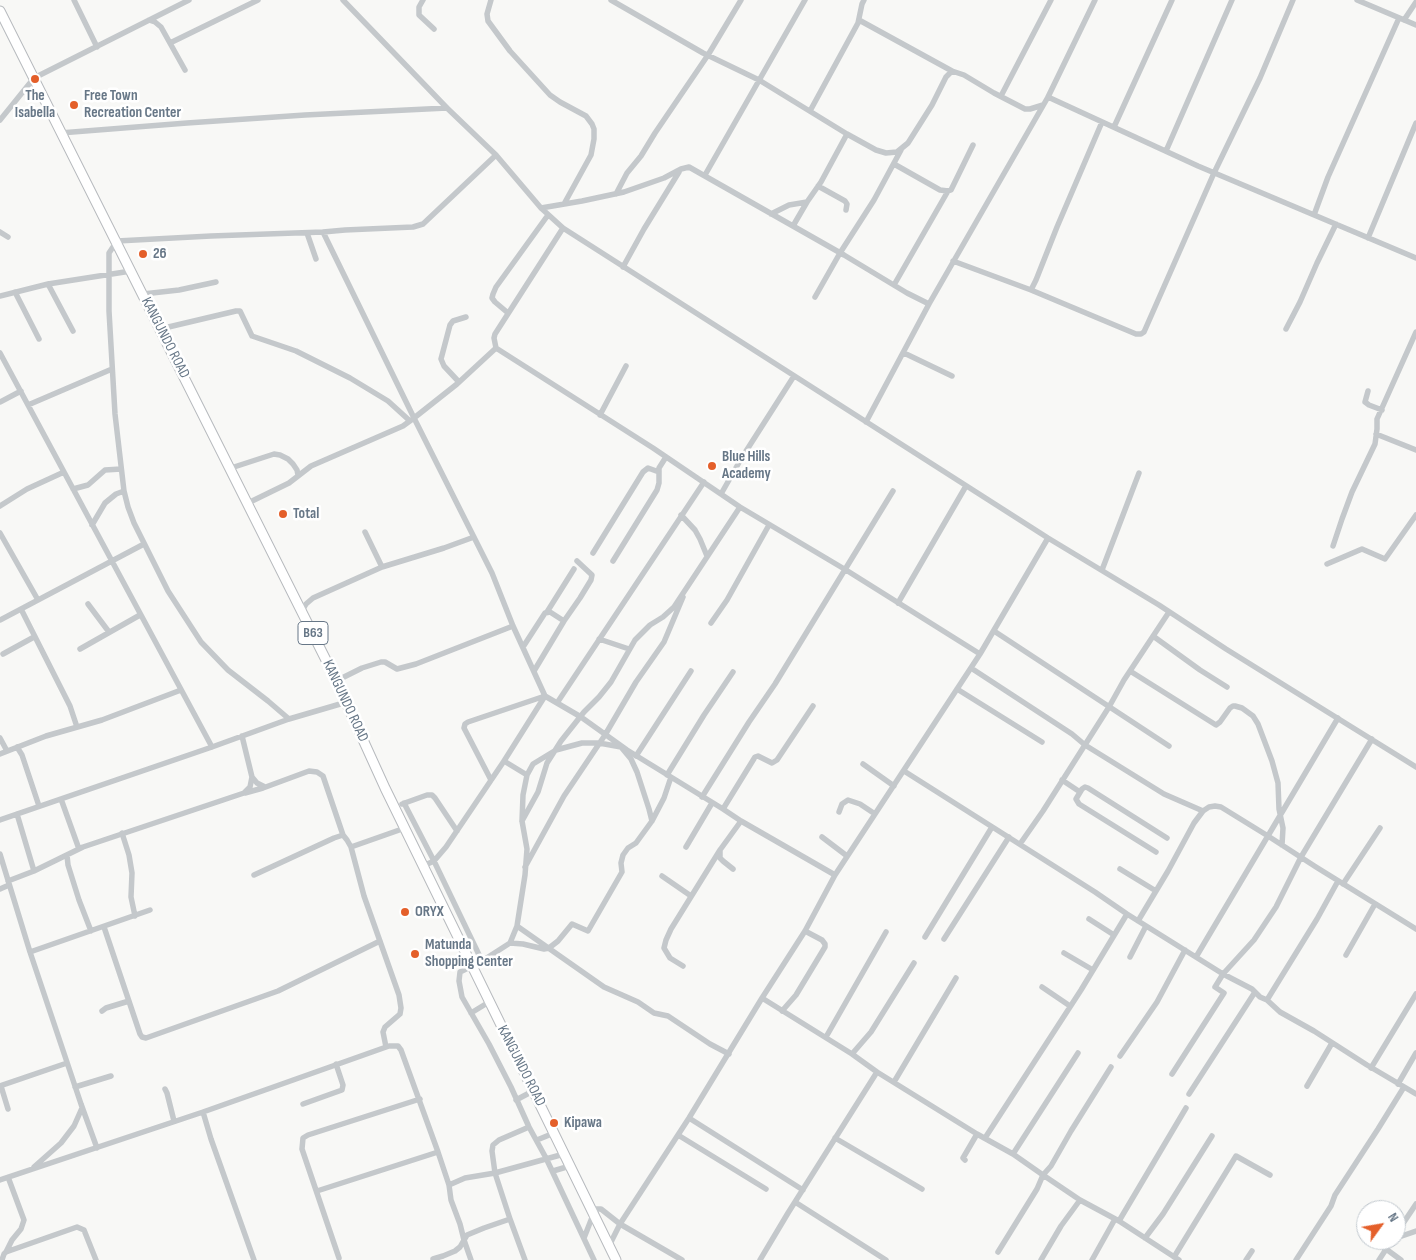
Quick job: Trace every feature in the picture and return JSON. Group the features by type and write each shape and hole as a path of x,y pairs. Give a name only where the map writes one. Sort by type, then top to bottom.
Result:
{"highway":[{"name":"KANGUNDO ROAD","path":"0,11 347,702 394,806 616,1260"}],"street":[{"path":"74,0 97,47"},
{"path":"0,119 34,78 189,0"},
{"path":"170,44 258,0"},
{"path":"343,0 447,108 496,155 541,208 563,228 1048,538 1416,767"},
{"path":"423,0 419,7 420,15 434,29"},
{"path":"491,0 487,14 488,20 510,51 550,95 586,116 594,129 591,155 564,204"},
{"path":"611,0 703,53 759,80 847,134 876,150 886,153 897,152 908,143 932,105 946,77 952,71"},
{"path":"623,7 626,0"},
{"path":"616,194 626,173 641,156 741,0"},
{"path":"705,175 805,0"},
{"path":"810,111 859,20 864,0"},
{"path":"1000,96 1051,0"},
{"path":"866,422 953,261 1048,97 1095,0"},
{"path":"1114,127 1172,0"},
{"path":"1166,151 1232,0"},
{"path":"953,261 1031,290 1136,334 1142,334 1145,331 1214,173 1260,78 1293,0"},
{"path":"1357,0 1416,25"},
{"path":"1314,215 1328,177 1401,19 1416,2"},
{"path":"150,20 158,24 184,70"},
{"path":"859,20 1025,109 1043,105"},
{"path":"1048,97 1214,173 1416,258"},
{"path":"60,133 187,122 447,108"},
{"path":"1031,290 1102,122"},
{"path":"1368,238 1416,123"},
{"path":"793,226 847,134"},
{"path":"894,285 948,192 951,190 973,145"},
{"path":"815,298 840,253 874,200 902,149"},
{"path":"289,719 228,670 201,642 168,591 134,523 124,491 121,468 112,369 108,253 117,241 418,226 426,221 496,155"},
{"path":"894,164 940,190 948,192"},
{"path":"541,208 616,194 651,183 689,167 929,304"},
{"path":"623,267 679,170"},
{"path":"818,186 845,202 847,204 846,210"},
{"path":"772,214 789,205 807,202"},
{"path":"508,313 495,302 492,298 493,294 496,287 548,215"},
{"path":"1286,329 1336,224"},
{"path":"563,228 495,334 496,348 740,507 846,570 980,654"},
{"path":"0,232 8,237"},
{"path":"323,232 412,419 492,572 513,626 545,696 581,717 621,747 740,821 834,875"},
{"path":"307,233 316,259"},
{"path":"0,296 48,284 131,271"},
{"path":"143,294 179,290 216,282"},
{"path":"48,284 73,331"},
{"path":"14,292 38,339"},
{"path":"160,329 236,311 240,312 252,336 296,350 350,378 388,401 412,419"},
{"path":"459,382 444,366 440,358 450,325 453,321 466,317"},
{"path":"1333,546 1342,519 1374,444 1377,419 1416,332"},
{"path":"248,503 289,484 311,466 403,426 459,382 496,348"},
{"path":"0,353 212,747"},
{"path":"904,353 952,376"},
{"path":"600,415 626,366"},
{"path":"28,405 112,369"},
{"path":"721,494 794,376"},
{"path":"0,402 20,391"},
{"path":"1368,391 1365,402 1382,410"},
{"path":"1376,434 1416,450"},
{"path":"231,468 274,454 288,459 297,470 298,475"},
{"path":"613,561 658,490 660,465 666,457"},
{"path":"73,489 88,485 105,470 121,468"},
{"path":"593,553 643,472 648,468 659,472"},
{"path":"0,506 32,486 64,472"},
{"path":"1102,570 1139,473"},
{"path":"557,704 704,482"},
{"path":"898,603 966,486"},
{"path":"92,525 105,503 116,494 124,491"},
{"path":"702,797 775,684 893,491"},
{"path":"522,821 538,792 547,763 556,750 611,682 635,640 650,625 664,617 674,607 740,507"},
{"path":"1327,564 1362,549 1385,559 1416,515"},
{"path":"681,516 696,530 707,556"},
{"path":"711,623 727,600 769,524"},
{"path":"365,532 382,566"},
{"path":"0,533 38,600"},
{"path":"302,612 306,604 313,598 382,566 474,537"},
{"path":"609,1246 620,1224 689,1118 805,930 834,875 980,654 1048,538"},
{"path":"0,620 144,544"},
{"path":"534,671 591,580 592,575 577,561"},
{"path":"523,646 574,569"},
{"path":"525,867 564,796 600,743 636,682 664,642 686,588"},
{"path":"88,604 109,632"},
{"path":"21,609 70,706 77,726"},
{"path":"547,612 564,621"},
{"path":"1020,844 1169,612"},
{"path":"80,649 140,615"},
{"path":"336,681 362,668 381,662 385,662 397,669 416,664 513,626"},
{"path":"994,631 1169,746"},
{"path":"1153,636 1227,687"},
{"path":"3,654 34,637"},
{"path":"599,639 629,649"},
{"path":"971,668 1064,729 1085,745 1170,797 1203,811"},
{"path":"636,756 691,671"},
{"path":"510,943 544,949 549,948 558,941 572,924 588,931 622,872 623,855 628,848 636,843 652,821 664,798 669,776 708,709 733,672"},
{"path":"1130,672 1216,724 1226,716 1233,706 1242,708 1253,716 1272,761 1278,783 1283,828 1282,845"},
{"path":"957,689 1042,742"},
{"path":"0,754 77,726 102,720 181,690"},
{"path":"423,866 434,861 446,848 545,696"},
{"path":"491,780 464,728 465,724 545,696"},
{"path":"0,820 289,719 347,702"},
{"path":"723,809 755,757 760,756 772,763 774,762 812,706"},
{"path":"1196,957 1338,718"},
{"path":"242,736 252,777 250,787 244,793"},
{"path":"0,738 7,751"},
{"path":"1172,1074 1224,993 1215,987 1223,974 1254,940 1266,922 1290,881 1301,857 1372,739"},
{"path":"594,1260 553,1171 489,1044 462,997 459,975 464,969 472,967 510,943 517,926 527,849 522,821 523,795 527,775 533,764 556,750 582,743 600,743 621,747 631,759 637,772 652,821"},
{"path":"16,747 22,755 39,806"},
{"path":"504,761 527,775"},
{"path":"863,764 894,786"},
{"path":"0,889 8,883 79,849 122,833 310,771 317,772 323,776 343,835 351,847 364,896 399,995 402,1008 400,1014 384,1027 386,1047"},
{"path":"904,771 1138,921 1260,997 1268,1000 1280,1012 1416,1094"},
{"path":"252,777 257,783 265,787"},
{"path":"1062,780 1080,792"},
{"path":"1156,852 1079,804 1076,799 1080,792 1085,787 1088,788 1167,838"},
{"path":"394,806 432,795 457,831"},
{"path":"61,799 79,849"},
{"path":"839,812 842,804 848,800 860,804 875,814"},
{"path":"404,803 482,961"},
{"path":"686,847 712,803"},
{"path":"1138,921 1194,823 1203,811 1215,806 1221,807 1416,929"},
{"path":"18,814 34,870"},
{"path":"683,966 670,958 664,948 666,940 691,896 740,821"},
{"path":"924,938 992,827"},
{"path":"351,847 405,828"},
{"path":"1268,1000 1341,882 1380,828"},
{"path":"122,833 129,855 132,874 131,897 135,916"},
{"path":"254,875 332,838 343,835"},
{"path":"822,837 848,856"},
{"path":"944,939 1009,837"},
{"path":"720,850 720,858 734,869"},
{"path":"0,854 30,952 97,1148"},
{"path":"67,855 68,865 77,893 92,931"},
{"path":"1120,869 1156,891"},
{"path":"662,876 691,896"},
{"path":"1346,955 1375,904"},
{"path":"30,952 150,910"},
{"path":"985,1138 1127,914"},
{"path":"1089,918 1114,935"},
{"path":"517,926 604,987 638,1002 654,1013 668,1016 710,1044 729,1054"},
{"path":"1130,957 1146,926"},
{"path":"104,927 140,1034 146,1038 278,991 380,941"},
{"path":"782,1011 796,995 825,947 822,940 805,930"},
{"path":"826,1037 886,932"},
{"path":"1120,1056 1156,1002 1185,950"},
{"path":"1064,953 1093,970"},
{"path":"852,1054 871,1032 914,963"},
{"path":"894,1082 956,978"},
{"path":"1042,988 1070,1006"},
{"path":"1189,1094 1254,992"},
{"path":"1371,1068 1416,994"},
{"path":"762,998 977,1134 1013,1154 1080,1200 1117,1220 1176,1258 1236,1156 1270,1175"},
{"path":"102,1011 129,1001"},
{"path":"471,1013 489,1002"},
{"path":"1307,1086 1332,1043"},
{"path":"0,1180 203,1112 393,1045 398,1046 401,1050 420,1099 471,1260"},
{"path":"1013,1154 1078,1053"},
{"path":"1296,1260 1378,1129 1416,1053"},
{"path":"8,1109 0,1086 67,1063"},
{"path":"303,1104 342,1090 343,1085 336,1064"},
{"path":"998,1252 1111,1067"},
{"path":"760,1260 878,1072"},
{"path":"75,1086 111,1076"},
{"path":"164,1089 167,1093 174,1121"},
{"path":"516,1100 533,1091"},
{"path":"332,1260 339,1259 302,1149 303,1138 420,1099"},
{"path":"31,1169 61,1143 74,1126 82,1108"},
{"path":"1092,1260 1186,1108"},
{"path":"203,1112 254,1260"},
{"path":"689,1118 803,1190"},
{"path":"525,1260 496,1173 492,1151 493,1145 499,1140 529,1126"},
{"path":"537,1140 554,1132"},
{"path":"965,1160 963,1158 977,1134"},
{"path":"678,1135 766,1190"},
{"path":"1145,1238 1212,1136"},
{"path":"836,1138 922,1189"},
{"path":"316,1191 438,1152"},
{"path":"449,1186 465,1178 496,1173 564,1154"},
{"path":"553,1171 570,1166"},
{"path":"2,1260 1,1258 21,1229 24,1220 8,1177"},
{"path":"1041,1260 1061,1226 1080,1200"},
{"path":"795,1202 886,1260"},
{"path":"1406,1219 1416,1204"},
{"path":"584,1238 592,1212 602,1209 620,1224 682,1260"},
{"path":"433,1258 455,1251 467,1235 472,1232 510,1219"},
{"path":"6,1252 76,1227 84,1230 96,1260"},
{"path":"1387,1250 1401,1260"},
{"path":"1246,1260 1252,1251"}],"place":[{"name":"The Isabella","path":"35,79"},
{"name":"Free Town Recreation Center","path":"74,105"},
{"name":"26","path":"143,254"},
{"name":"Blue Hills Academy","path":"712,466"},
{"name":"Total","path":"283,514"},
{"name":"ORYX","path":"405,912"},
{"name":"Matunda Shopping Center","path":"415,954"},
{"name":"Kipawa","path":"554,1123"}]}
